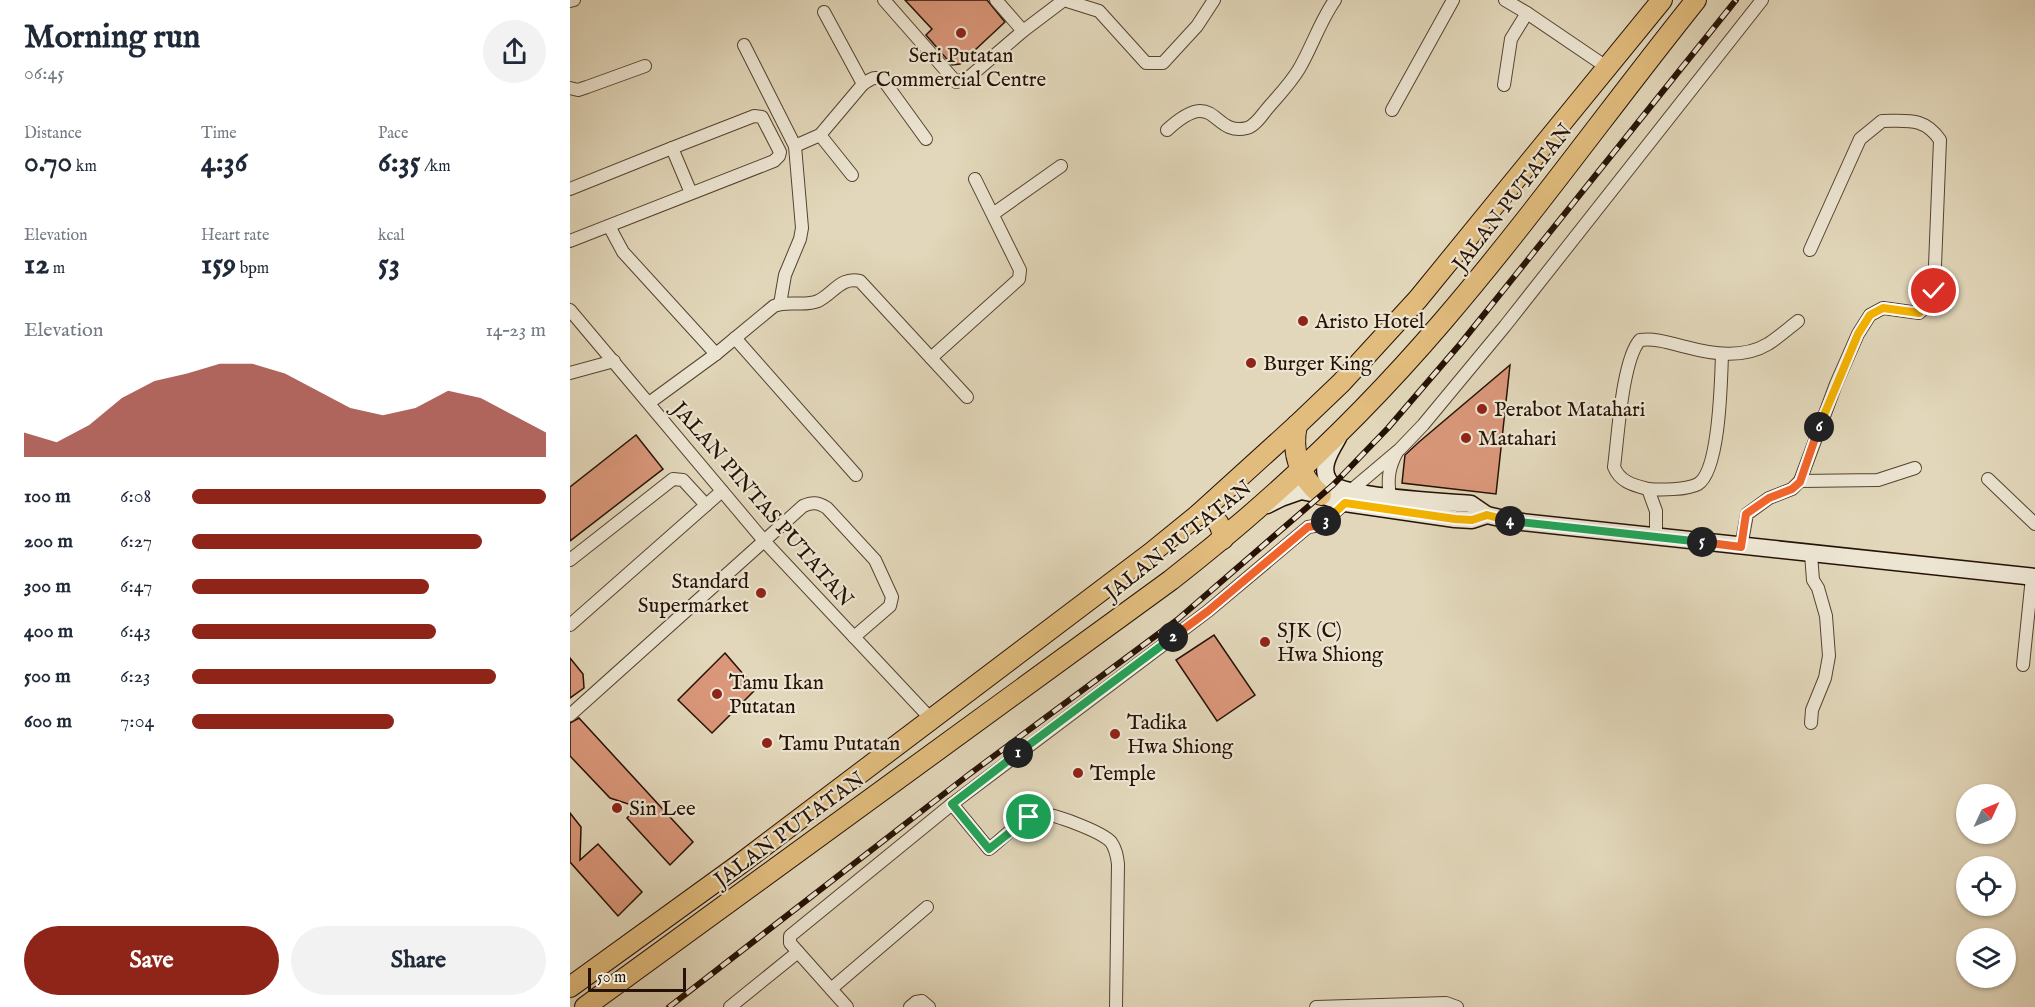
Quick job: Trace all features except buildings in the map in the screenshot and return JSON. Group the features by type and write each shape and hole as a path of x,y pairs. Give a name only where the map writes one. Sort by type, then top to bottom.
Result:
{"highway":[{"name":"JALAN PUTATAN","path":"570,987 740,864 1151,553 1199,514 1341,383 1418,299 1471,237 1662,0"},
{"name":"JALAN PUTATAN","path":"585,1007 1171,580 1253,513 1344,428 1442,322 1552,186 1696,0"},
{"path":"1608,68 1645,64"},
{"path":"1527,165 1552,186"},
{"path":"1297,425 1294,438 1299,469 1321,495"},
{"path":"1199,514 1210,515 1217,521 1222,530 1223,539"}],"main road":[{"path":"1344,428 1329,454 1325,474 1330,483 1347,497 1455,519 1472,520 1487,515"},
{"path":"1253,513 1281,498 1301,491 1347,497 1390,496 1471,504 1487,515 1513,521 2034,577"}],"street":[{"path":"884,0 956,82 968,78 1064,0 1099,11 1146,63 1163,63 1197,26 1214,0"},
{"path":"996,0 1023,31"},
{"path":"1167,130 1182,116 1194,110 1205,111 1238,129 1250,128 1299,69 1328,9 1335,0"},
{"path":"1392,111 1454,0"},
{"path":"1505,0 1608,68"},
{"path":"927,907 837,1000 788,940 790,936 952,804 1208,611 1308,527 1321,525 1347,497 1400,449 1492,342 1762,0"},
{"path":"824,12 863,84"},
{"path":"1504,85 1511,39 1527,13"},
{"path":"744,45 795,147 802,228 800,239 785,275 780,304"},
{"path":"570,88 578,90 645,66"},
{"path":"795,147 820,135 863,84 873,77 884,81 927,139"},
{"path":"570,189 758,116 765,121 780,152 774,161 570,241"},
{"path":"1741,547 1746,514 1769,498 1792,489 1800,482 1836,384 1858,334 1870,315 1883,308 1919,313 1929,304 1934,291 1940,140 1933,130 1919,122 1882,121 1860,139 1810,250"},
{"path":"820,135 852,175"},
{"path":"672,148 691,193"},
{"path":"993,214 1061,166"},
{"path":"931,358 1020,275 1020,270 975,178"},
{"path":"609,226 623,252 716,354"},
{"path":"649,403 780,304 815,302 852,279 860,281 967,397"},
{"name":"JALAN PINTAS PUTATAN","path":"570,310 765,542 932,719"},
{"path":"1722,354 1712,460 1704,479 1696,485 1648,489 1629,484 1617,475 1614,466 1626,383 1635,346 1640,340 1653,338 1708,353 1748,352 1767,345 1798,321"},
{"path":"735,338 856,475"},
{"path":"570,373 614,361"},
{"path":"1390,496 1389,473 1391,464 1400,449"},
{"path":"1800,482 1878,480 1916,468"},
{"path":"570,560 673,479 683,480 706,505"},
{"path":"1988,479 2035,524"},
{"path":"1648,489 1656,511 1656,537"},
{"path":"570,625 722,491"},
{"path":"570,715 803,506 816,503 827,508 875,560 892,602 854,637"},
{"path":"1810,723 1812,710 1825,678 1828,656 1826,616 1811,572 1811,554"},
{"path":"2023,665 2034,577"},
{"path":"952,804 989,849 1029,817 1039,814 1049,815 1102,835 1110,842 1116,850 1118,864 1116,1007"},
{"path":"730,1007 798,952"},
{"path":"910,1007 922,1001 929,1007"},
{"path":"1316,1007 1446,1003 1457,1007"}],"railway":[{"path":"669,1007 967,776 1177,620 1333,485 1388,428 1461,343 1736,0"}],"place":[{"name":"Seri Putatan Commercial Centre","path":"961,33"},
{"name":"Aristo Hotel","path":"1303,321"},
{"name":"Burger King","path":"1251,363"},
{"name":"Perabot Matahari","path":"1482,409"},
{"name":"Matahari","path":"1466,438"},
{"name":"Standard Supermarket","path":"761,593"},
{"name":"SJK (C) Hwa Shiong","path":"1265,642"},
{"name":"Tamu Ikan Putatan","path":"717,694"},
{"name":"Tadika Hwa Shiong","path":"1115,734"},
{"name":"Tamu Putatan","path":"767,743"},
{"name":"Temple","path":"1078,773"},
{"name":"Sin Lee","path":"617,808"}],"route":[{"path":"1029,817 989,849 952,804 1208,611 1308,527 1321,525 1345,503 1455,519 1472,520 1487,515 1513,521 1741,547 1746,514 1769,498 1792,489 1800,482 1836,384 1858,334 1870,315 1883,308 1919,313 1929,304 1934,291"}]}
